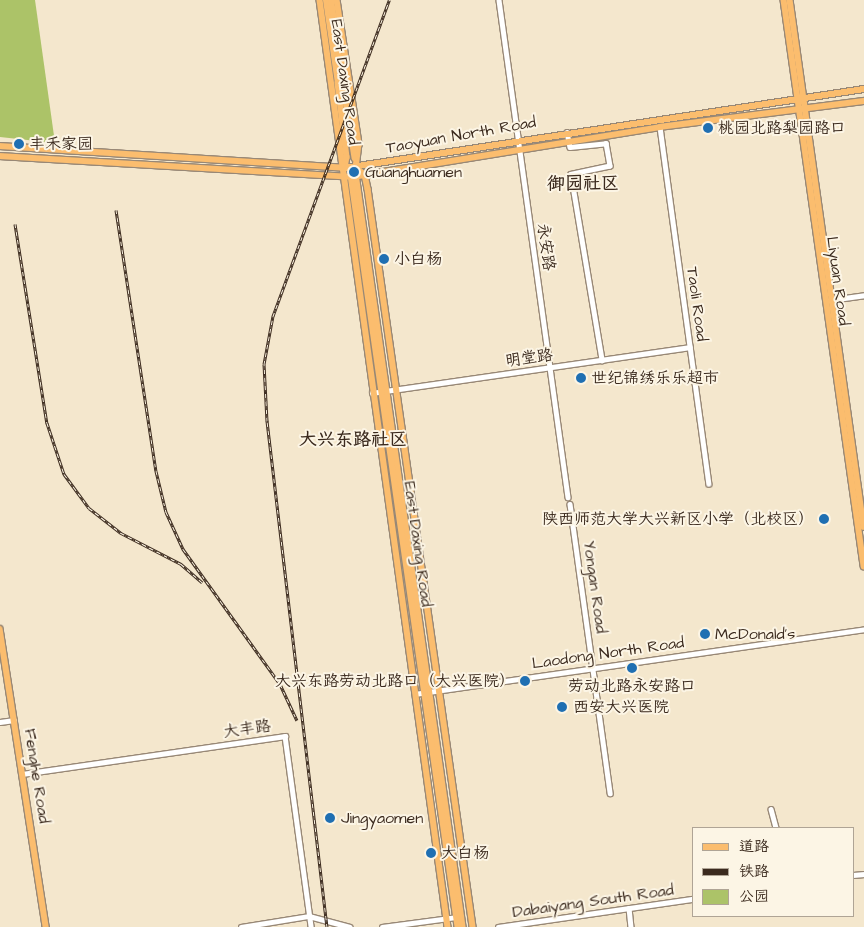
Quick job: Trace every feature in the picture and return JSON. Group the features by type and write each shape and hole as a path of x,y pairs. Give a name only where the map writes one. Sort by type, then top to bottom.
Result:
{"highway":[{"path":"326,0 337,57"},
{"path":"331,0 340,83"}],"main road":[{"name":"East Daxing Road","path":"320,0 345,168 354,177"},
{"name":"East Daxing Road","path":"337,0 359,144 354,177 427,692 456,916 463,926"},
{"name":"Liyuan Road","path":"784,0 802,99 807,110 864,566"},
{"name":"Liyuan Road","path":"790,0 802,99 800,108 864,527"},
{"name":"East Daxing Road","path":"340,83 346,158 345,168"},
{"name":"East Daxing Road","path":"340,83 356,167"},
{"name":"Taoyuan North Road","path":"0,146 345,168 517,139 864,89"},
{"name":"Taoyuan North Road","path":"0,156 354,177 660,127 800,108 807,110 864,101"},
{"path":"356,167 366,175 473,927"},
{"path":"345,168 372,393 448,927"},
{"name":"Fenghe Road","path":"0,629 46,927"},
{"name":"East Daxing Road","path":"427,692 463,926"}],"street":[{"name":"永安路","path":"499,0 568,497"},
{"name":"Taoli Road","path":"660,127 710,484"},
{"path":"567,132 570,147 606,143 610,166 572,174 602,360"},
{"path":"830,300 864,295"},
{"name":"明堂路","path":"372,393 690,347"},
{"name":"Yongan Road","path":"570,504 610,793"},
{"name":"Laodong North Road","path":"415,694 864,628"},
{"path":"0,722 14,720"},
{"name":"大丰路","path":"22,774 285,736 311,927"},
{"path":"771,809 776,827"},
{"name":"Dabaiyang South Road","path":"498,927 692,899"},
{"path":"629,908 631,927"},
{"path":"242,927 309,916 350,927"},
{"path":"382,927 456,916"}],"green space":[{"path":"0,0 35,0 55,143 0,137"}],"railway":[{"path":"327,927 267,421 264,364 273,316 389,0"},
{"path":"116,210 156,471 166,512 183,549 280,684 297,720"},
{"path":"15,224 47,423 64,474 89,508 121,533 181,564 202,582"}],"place":[{"name":"桃园北路梨园路口","path":"708,128"},
{"name":"丰禾家园","path":"19,144"},
{"name":"Guanghuamen","path":"354,172"},
{"name":"小白杨","path":"384,259"},
{"name":"世纪锦绣乐乐超市","path":"581,378"},
{"name":"陕西师范大学大兴新区小学（北校区）","path":"824,519"},
{"name":"McDonald's","path":"705,634"},
{"name":"劳动北路永安路口","path":"632,668"},
{"name":"大兴东路劳动北路口（大兴医院）","path":"525,681"},
{"name":"西安大兴医院","path":"562,707"},
{"name":"Jingyaomen","path":"330,818"},
{"name":"大白杨","path":"431,853"}],"district":[{"name":"御园社区","path":"583,184"},
{"name":"大兴东路社区","path":"353,440"}]}
